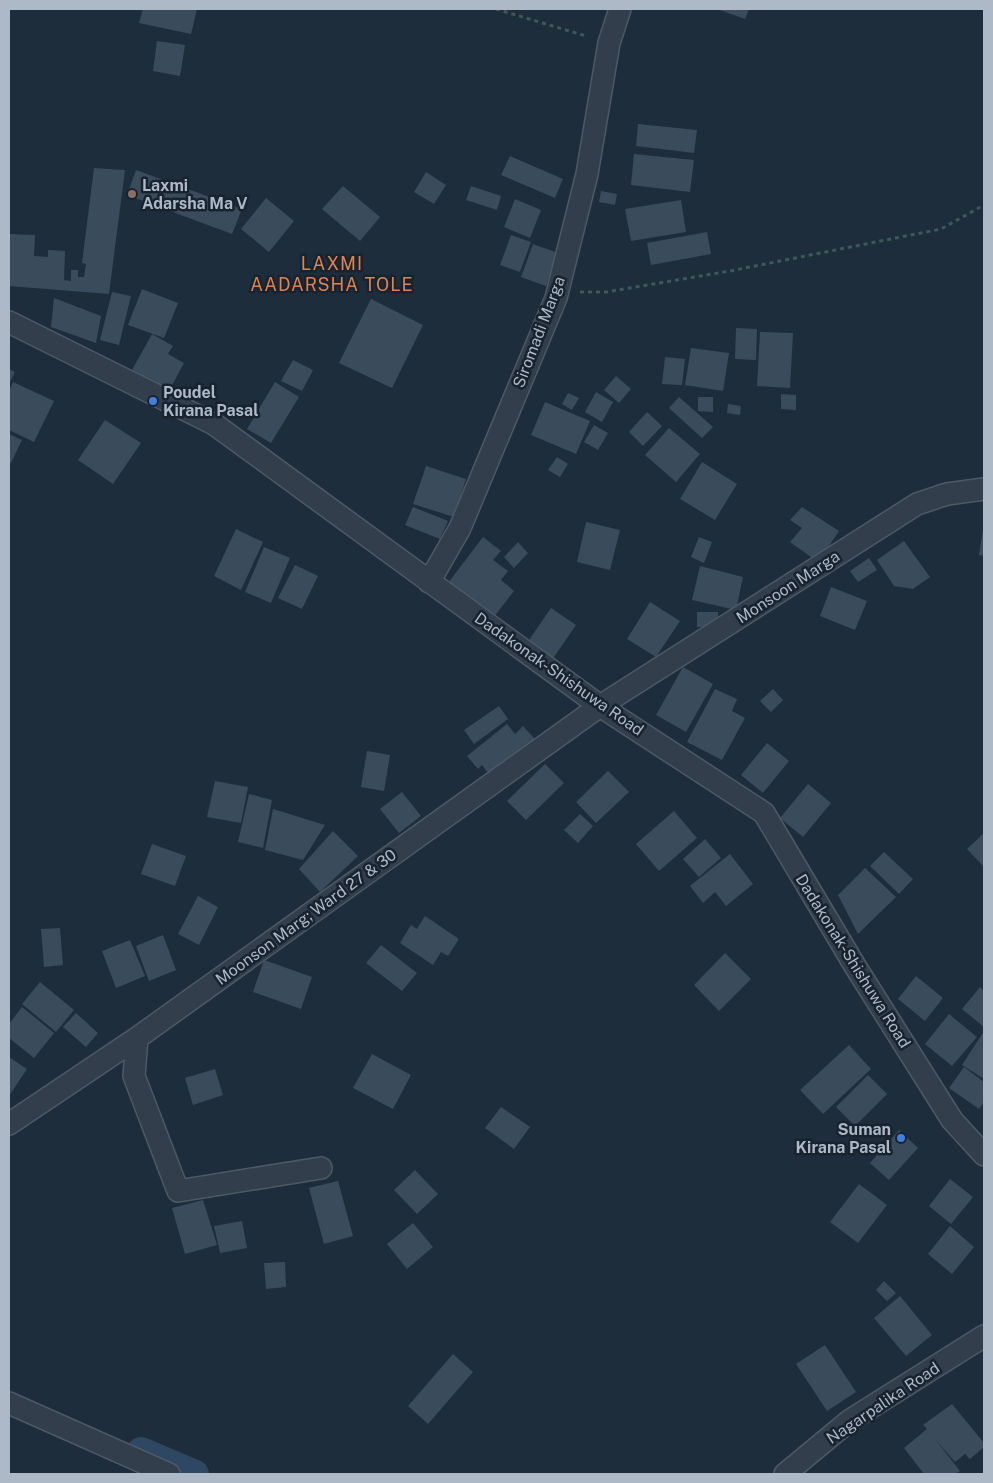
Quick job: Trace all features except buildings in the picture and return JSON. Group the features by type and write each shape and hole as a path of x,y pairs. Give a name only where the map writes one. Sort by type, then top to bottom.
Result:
{"street":[{"name":"Siromadi Marga","path":"429,582 460,528 557,292 587,174 609,43 620,9"},
{"name":"Dadakonak-Shishuwa Road","path":"9,322 214,424 600,706 764,813 855,966 952,1120 984,1155"},
{"name":"Monsoon Marga","path":"600,706 917,504 947,494 984,489"},
{"name":"Moonson Marg; Ward 27 & 30","path":"9,1124 137,1038 600,706"},
{"path":"137,1038 134,1076 178,1191 321,1168"},
{"name":"Nagarpalika Road","path":"785,1474 849,1421 984,1336"},
{"path":"9,1403 169,1474"}],"path":[{"path":"496,9 609,43"},
{"path":"557,292 606,292 730,271 941,230 984,205"}],"waterway":[{"path":"141,1451 195,1474"}],"place":[{"name":"Laxmi Adarsha Ma V","path":"132,194"},
{"name":"Poudel Kirana Pasal","path":"153,401"},
{"name":"Suman Kirana Pasal","path":"901,1138"}],"district":[{"name":"LAXMI AADARSHA TOLE","path":"332,273"}]}
